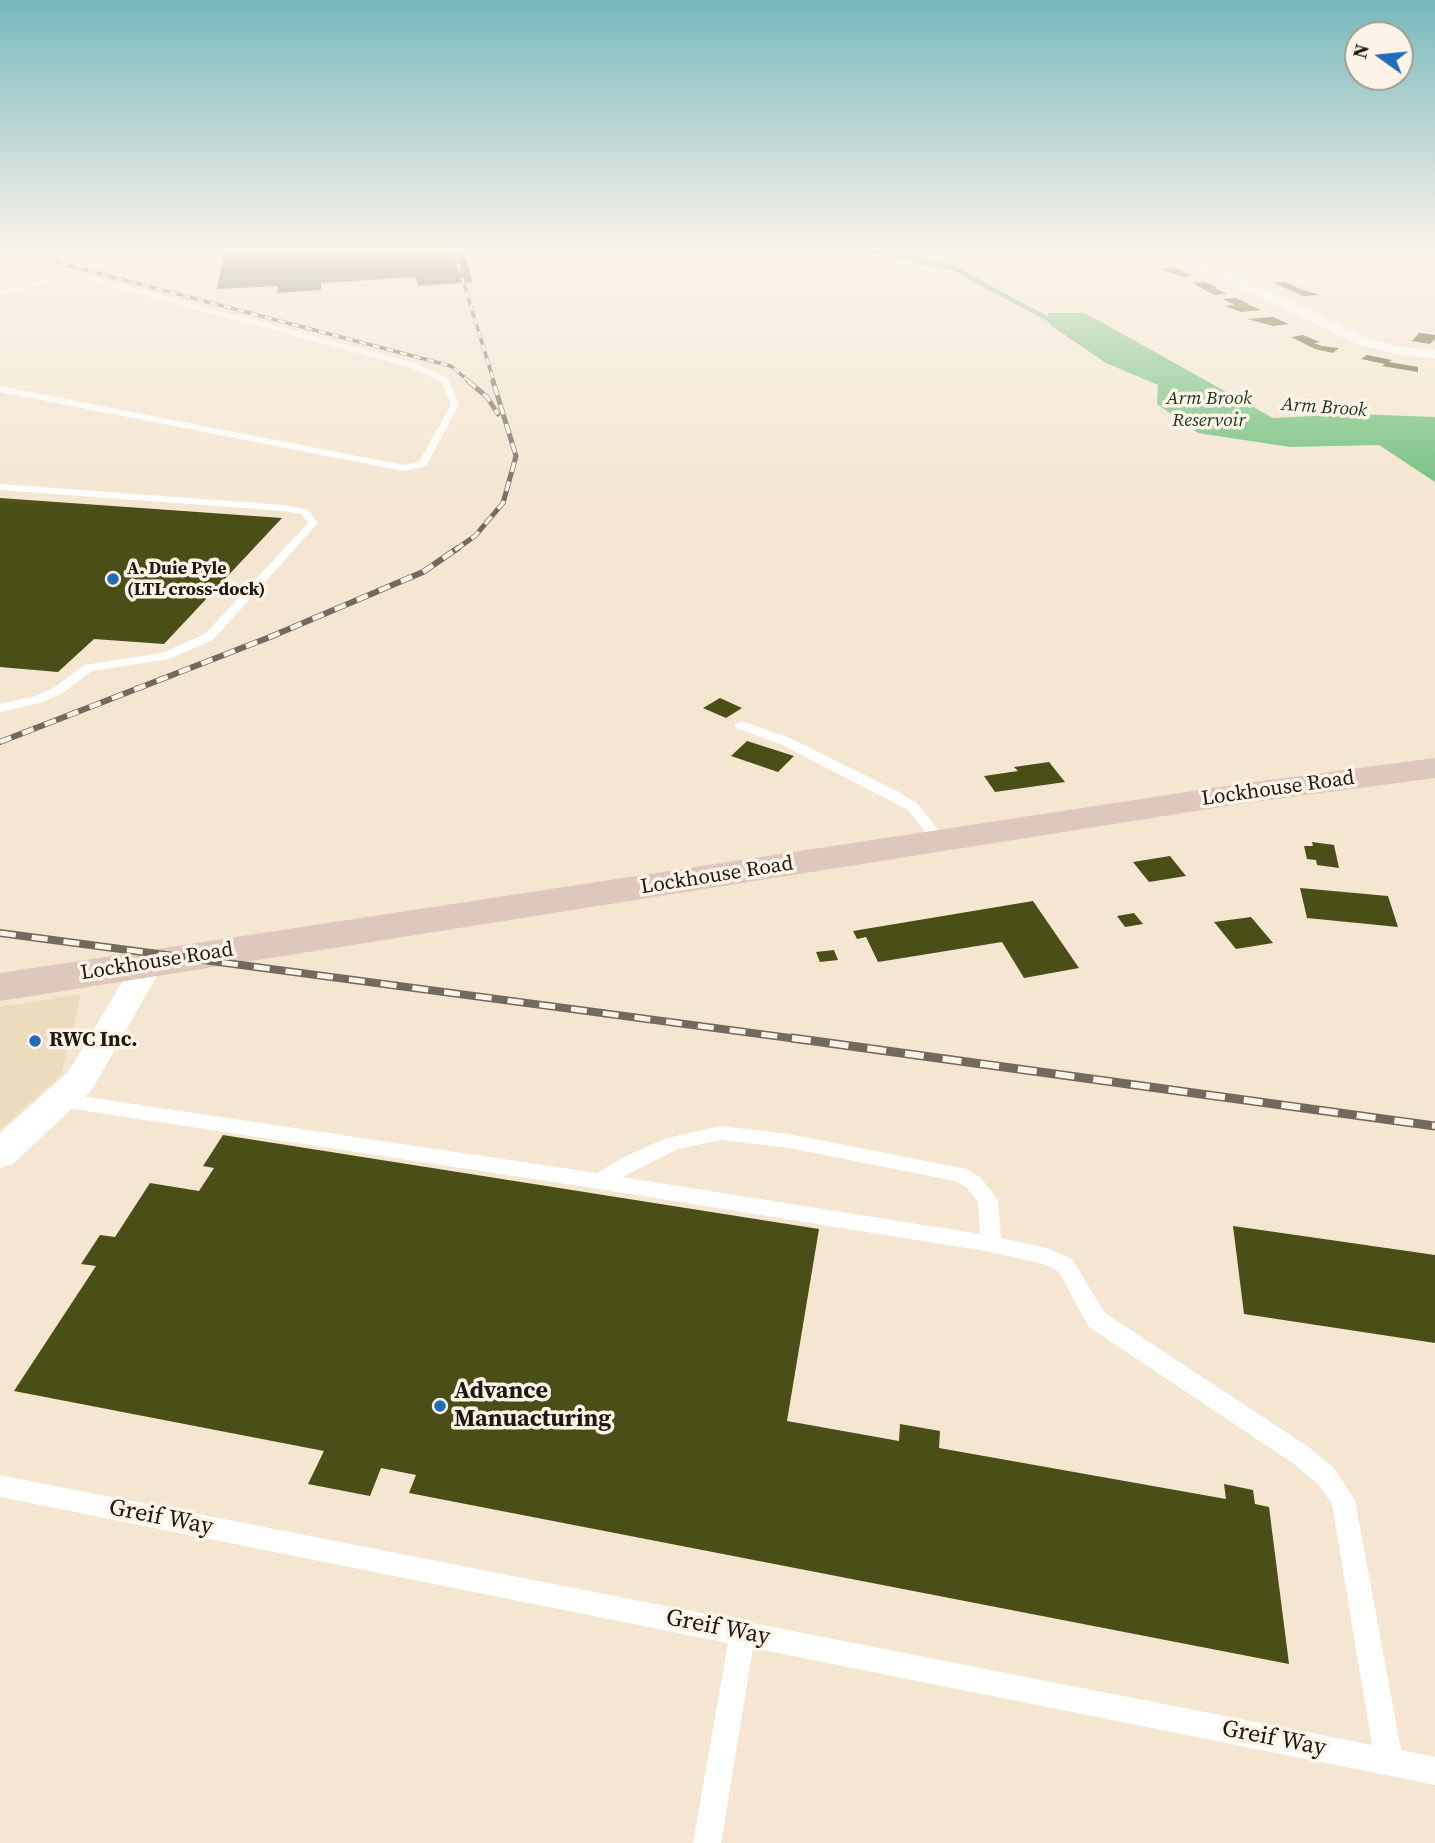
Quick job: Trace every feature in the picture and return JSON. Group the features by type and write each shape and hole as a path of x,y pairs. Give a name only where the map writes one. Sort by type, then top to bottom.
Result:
{"street":[{"path":"1354,337 1400,351 1435,354"},
{"name":"Lockhouse Road","path":"0,987 1246,793 1435,768"},
{"path":"0,1154 80,1081 149,963"}],"lane":[{"path":"0,389 403,468 422,464 455,405 445,380 412,365 308,337"},
{"path":"0,487 283,508 304,512 313,523 209,637 165,656 88,668 59,690 39,699 0,708"},
{"path":"741,724 785,741 892,794 913,807 940,841"},
{"path":"60,1100 599,1181 991,1244 1047,1256 1065,1265 1097,1320 1302,1456 1325,1475 1343,1500 1389,1762"},
{"path":"599,1181 635,1160 674,1143 709,1135 721,1133 789,1141 960,1174 974,1183 988,1200 991,1244"},
{"name":"Greif Way","path":"0,1486 1435,1771"},
{"path":"707,1843 743,1633"}],"shaded area":[{"name":"RWC Inc.","path":"81,994 61,1075 0,1130 0,1007"}],"water":[{"name":"Arm Brook Reservoir","path":"1068,337 1128,337 1273,418 1355,414 1435,417 1435,482 1379,445 1290,447 1198,433 1157,404 1158,385 1106,363"}],"building":[{"path":"1291,337 1308,337 1320,342 1314,343 1322,346 1339,348 1333,353 1315,349"},
{"path":"1415,337 1435,337 1430,344 1412,341"},
{"path":"1367,355 1418,367 1418,372 1382,366 1385,364 1361,359"},
{"name":"A. Duie Pyle (LTL cross-dock)","path":"0,498 282,518 164,644 94,639 58,672 0,667"},
{"path":"720,698 742,708 726,718 703,708"},
{"path":"747,741 794,756 778,772 731,756"},
{"path":"1049,762 1065,782 995,792 984,776 1018,771 1014,767"},
{"path":"1312,842 1334,845 1339,868 1317,865 1316,860 1307,859 1304,846 1313,846"},
{"path":"1170,856 1186,876 1149,882 1133,862"},
{"path":"1300,888 1388,896 1398,927 1307,918"},
{"path":"1033,901 1079,968 1024,978 1002,942 878,962 866,937 857,939 853,931"},
{"path":"1134,913 1143,924 1125,927 1117,916"},
{"path":"1251,917 1273,943 1236,949 1214,922"},
{"path":"834,950 838,960 820,962 816,952"},
{"name":"Advance Manuacturing","path":"223,1135 819,1229 787,1421 899,1441 900,1424 940,1431 939,1448 1226,1499 1224,1484 1253,1490 1255,1504 1269,1507 1289,1664 409,1493 416,1475 381,1468 370,1496 308,1484 324,1451 14,1391 96,1266 81,1264 100,1235 115,1237 150,1183 199,1191 214,1168 203,1166"},
{"path":"1233,1226 1435,1255 1435,1343 1244,1314"}],"railway":[{"path":"341,337 451,366 470,382"},
{"path":"480,337 494,382"},
{"path":"468,381 487,397 498,414"},
{"path":"455,550 475,536 503,503 516,456 493,381"},
{"path":"0,742 270,637 423,572 458,548"},
{"path":"0,933 805,1040"},
{"path":"792,1038 1435,1126"}],"place":[{"name":"A. Duie Pyle (LTL cross-dock)","path":"113,579"},
{"name":"RWC Inc.","path":"35,1041"},
{"name":"Advance Manuacturing","path":"440,1406"}],"water label":[{"name":"Arm Brook","path":"1324,408"}]}
